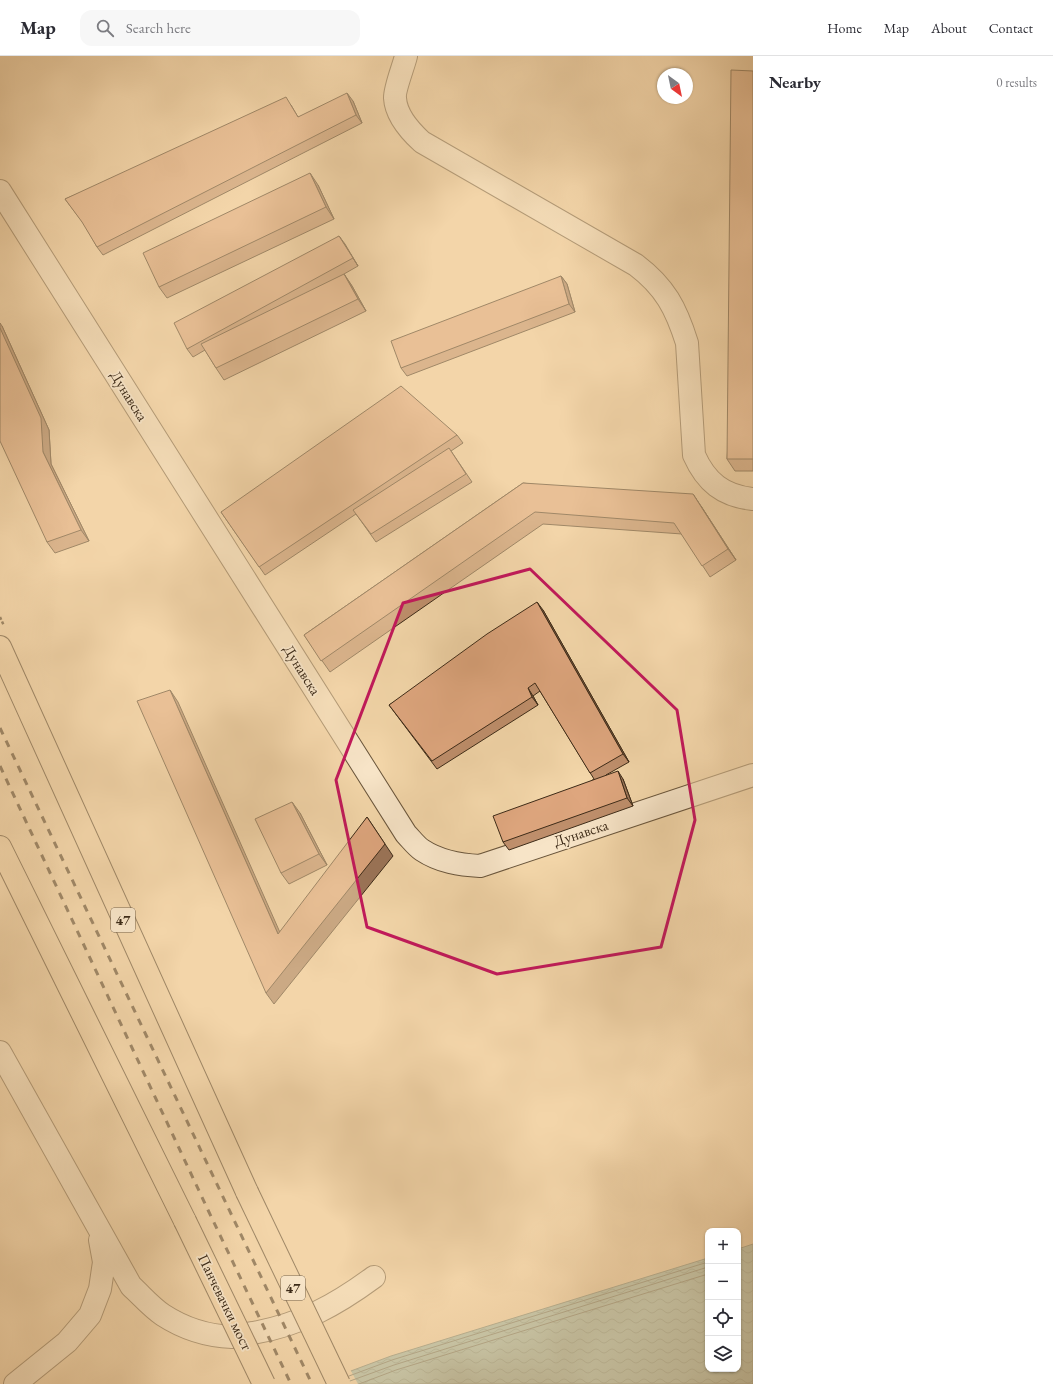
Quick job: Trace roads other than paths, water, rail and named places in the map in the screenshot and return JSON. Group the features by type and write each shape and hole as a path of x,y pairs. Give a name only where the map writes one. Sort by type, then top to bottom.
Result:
{"main road":[{"name":"47","path":"0,647 247,1192 339,1384"},
{"name":"Панчевачки мост","path":"0,847 264,1384"}],"lane":[{"path":"406,56 394,97 398,111 412,134 422,142 636,265 652,277 660,287 673,308 687,342 694,455 707,478 718,488 736,496 753,499"},
{"name":"Дунавска","path":"0,191 406,834 421,849 439,859 459,864 480,866 753,775"},
{"path":"0,1052 131,1286 162,1314 183,1325 207,1334 233,1337 265,1331 305,1319 348,1296 374,1277"},
{"path":"15,1384 67,1342 90,1315 100,1289 104,1262 99,1231"}],"water":[{"path":"753,1244 753,1384 316,1384 391,1356 705,1259 705,1372 741,1372 741,1248"}],"railway":[{"path":"0,728 312,1384"},
{"path":"0,766 291,1384"}]}
